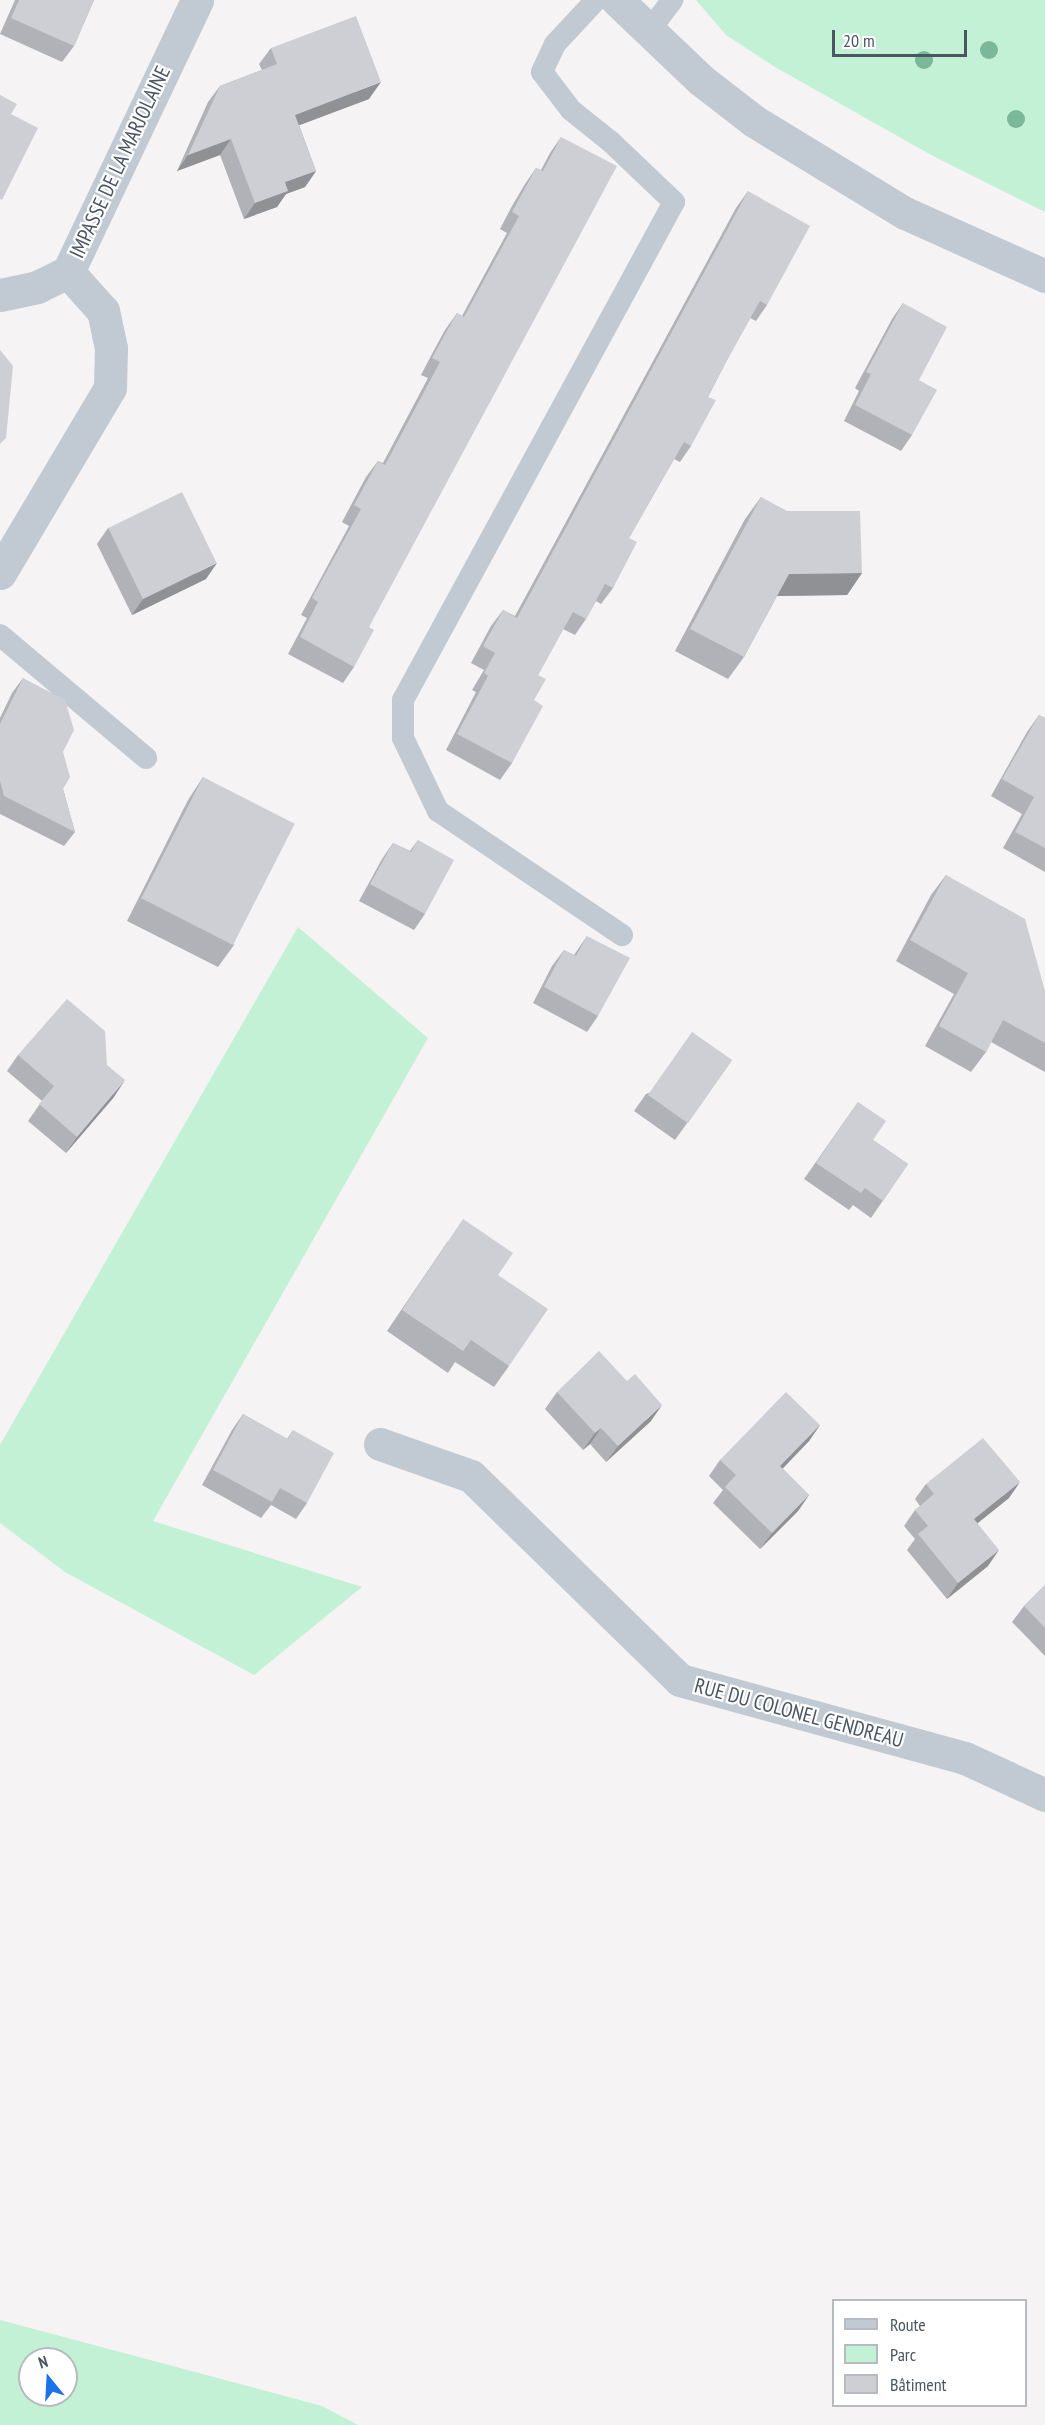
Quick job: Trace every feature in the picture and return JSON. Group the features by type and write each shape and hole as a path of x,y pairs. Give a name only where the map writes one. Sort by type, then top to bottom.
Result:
{"street":[{"name":"IMPASSE DE LA MARJOLAINE","path":"0,573 110,388 111,348 103,311 68,272 197,0"},
{"path":"617,0 701,80 754,121 905,213 1045,276"},
{"path":"0,295 37,287 68,272"},
{"name":"RUE DU COLONEL GENDREAU","path":"380,1444 471,1476 680,1680 964,1758 1045,1795"}],"lane":[{"path":"596,0 555,44 542,72 571,110 611,142 674,202 403,700 403,738 438,811 622,935"},
{"path":"649,31 672,0"},
{"path":"0,635 146,758"}],"green space":[{"path":"696,0 1045,0 1045,212 933,156 775,67 726,35"},
{"path":"298,927 428,1038 153,1521 362,1587 254,1675 65,1572 0,1523 0,1445"},
{"path":"0,2320 322,2406 358,2425 0,2425"}],"building":[{"path":"19,0 94,0 74,46 11,18"},
{"path":"356,16 381,82 295,115 316,171 285,182 288,191 255,203 231,139 188,155 220,86 277,64 271,48"},
{"path":"0,95 17,104 11,114 38,128 2,200 0,199"},
{"path":"561,137 617,166 369,627 374,630 354,667 300,637 318,602 312,598 361,509 354,505 378,461 385,465 440,362 432,358 457,313 464,317 519,216 512,212 536,168 543,171"},
{"path":"748,191 810,226 767,305 760,301 726,362 708,397 716,400 691,446 684,442 629,538 637,542 613,588 605,584 586,619 573,612 538,675 546,679 534,700 543,706 512,763 457,734 488,676 484,673 495,653 483,646 503,610 517,618"},
{"path":"903,303 947,327 919,380 937,390 912,435 855,405 871,374 866,372"},
{"path":"0,350 13,366 6,438 0,444"},
{"path":"182,492 217,563 143,599 108,528"},
{"path":"761,497 787,511 860,511 862,573 789,574 744,657 690,629"},
{"path":"23,678 65,700 74,730 63,752 70,777 63,789 75,832 4,796 0,781 0,724"},
{"path":"1039,715 1045,718 1045,848 1015,832 1034,797 1002,779"},
{"path":"203,777 295,824 233,945 141,898"},
{"path":"418,840 454,860 425,914 370,884 393,843 411,852"},
{"path":"946,875 1025,919 1045,991 1045,1043 1003,1020 986,1052 939,1026 968,973 910,940"},
{"path":"587,936 630,958 598,1016 544,987 564,950 576,956"},
{"path":"67,999 105,1031 107,1065 125,1080 77,1137 39,1104 54,1086 18,1055"},
{"path":"692,1032 732,1060 688,1123 648,1095"},
{"path":"858,1102 886,1121 873,1140 908,1164 883,1201 865,1188 861,1193 816,1163"},
{"path":"463,1219 513,1253 498,1275 548,1309 509,1366 471,1340 463,1351 402,1310"},
{"path":"599,1351 627,1381 635,1374 662,1405 618,1446 601,1428 595,1433 557,1392"},
{"path":"786,1392 820,1425 780,1466 809,1495 772,1533 725,1487 736,1475 720,1460"},
{"path":"243,1414 288,1439 293,1430 334,1453 307,1503 280,1488 272,1502 213,1470"},
{"path":"983,1438 1020,1482 974,1519 999,1550 958,1583 918,1534 928,1526 915,1510 934,1494 926,1484"},
{"path":"1045,1585 1045,1628 1024,1606"}]}
